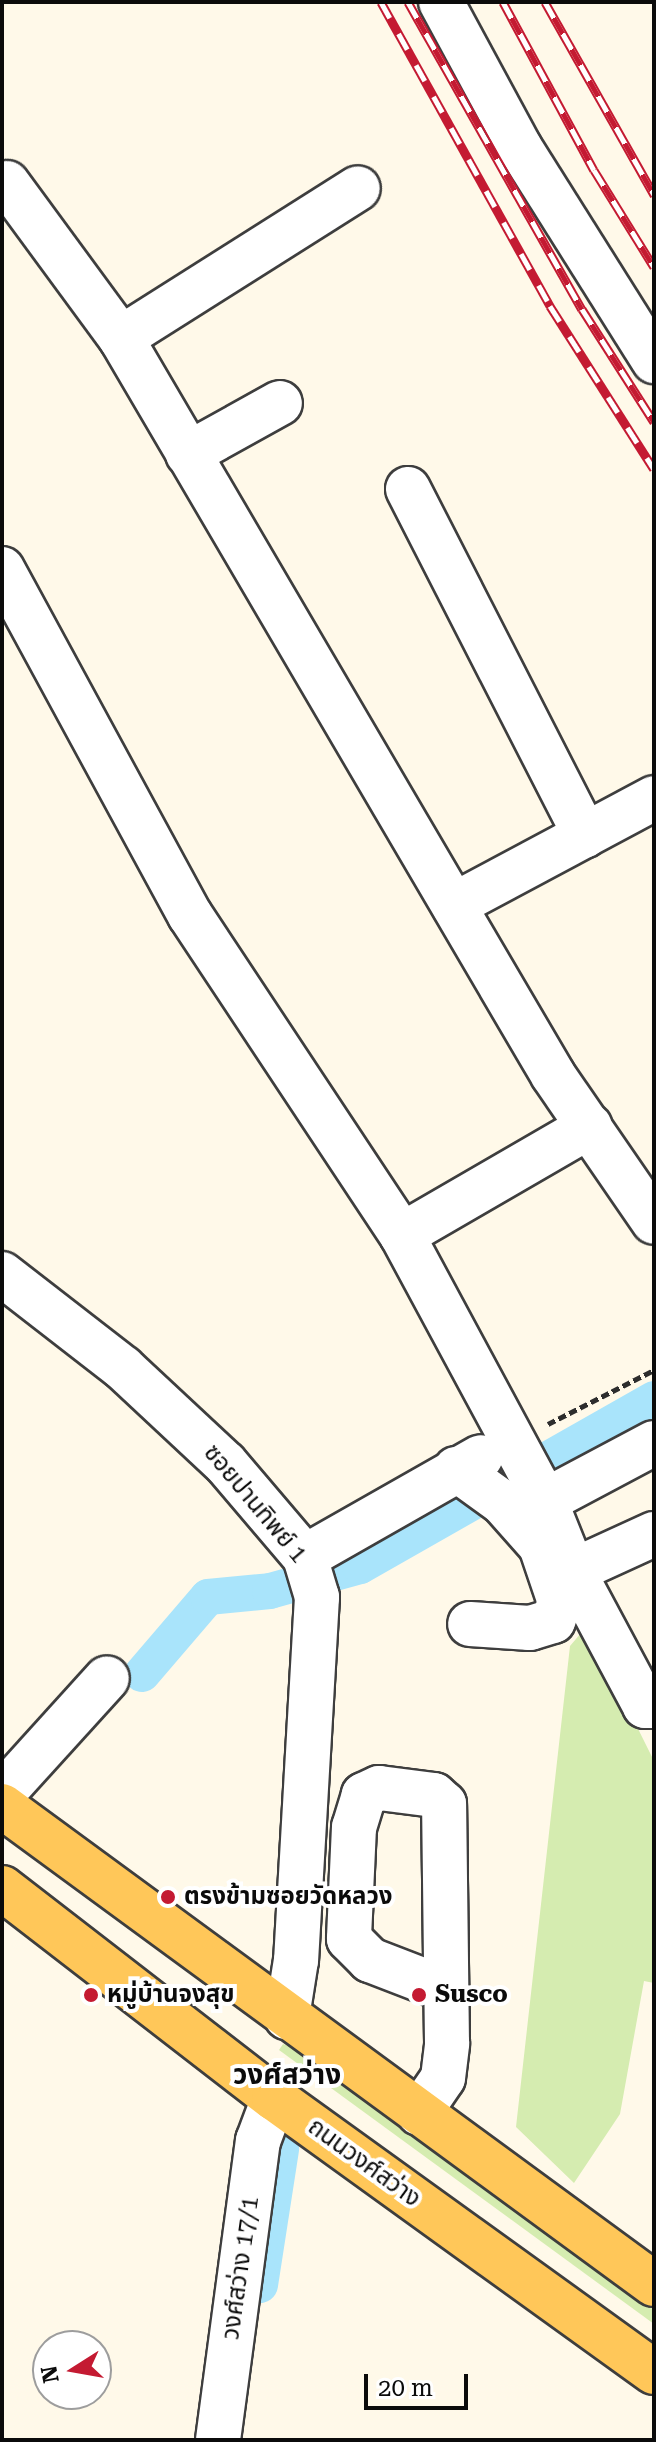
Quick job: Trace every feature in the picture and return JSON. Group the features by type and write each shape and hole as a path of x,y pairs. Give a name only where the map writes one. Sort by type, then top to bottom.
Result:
{"main road":[{"path":"2,1806 654,2284"},
{"name":"ถนนวงศ์สว่าง","path":"2,1888 274,2098 654,2372"}],"street":[{"path":"441,2 520,148 654,361"},
{"path":"7,183 121,338 553,1075 654,1222"},
{"path":"121,338 358,188"},
{"path":"188,454 280,403"},
{"path":"408,489 585,835"},
{"path":"2,569 190,915 402,1235 507,1477 541,1546 560,1602 553,1621 530,1628 470,1624"},
{"path":"454,905 654,798"},
{"path":"402,1235 590,1126"},
{"name":"ซอยปานทิพย์ 1","path":"2,1274 134,1378 225,1463 311,1574"},
{"path":"287,2017 296,1960 311,1574 507,1477 654,1443"},
{"path":"507,1477 573,1571 645,1706 654,1706"},
{"path":"573,1571 654,1534"},
{"path":"2,1794 107,1678"},
{"path":"419,2113 443,2078 447,2043 445,1989"},
{"name":"วงศ์สว่าง 17/1","path":"218,2440 258,2141 274,2098"}],"path":[{"path":"507,1477 654,1370"}],"green space":[{"path":"587,1626 654,1761 654,1983 644,1981 620,2114 574,2183 516,2127 570,1646"},
{"path":"283,2044 654,2310 654,2324 279,2050"}],"waterway":[{"path":"142,1674 208,1597 270,1591 360,1566 654,1399"},
{"path":"260,2285 281,2149"}],"railway":[{"path":"381,2 550,306 654,469"},
{"path":"408,2 582,309 654,422"},
{"path":"503,2 594,170 654,267"},
{"path":"545,2 654,195"}],"place":[{"name":"ตรงข้ามซอยวัดหลวง","path":"168,1897"},
{"name":"หมู่บ้านจงสุข","path":"91,1995"},
{"name":"Susco","path":"419,1995"}],"district":[{"name":"วงศ์สว่าง","path":"287,2075"}]}
